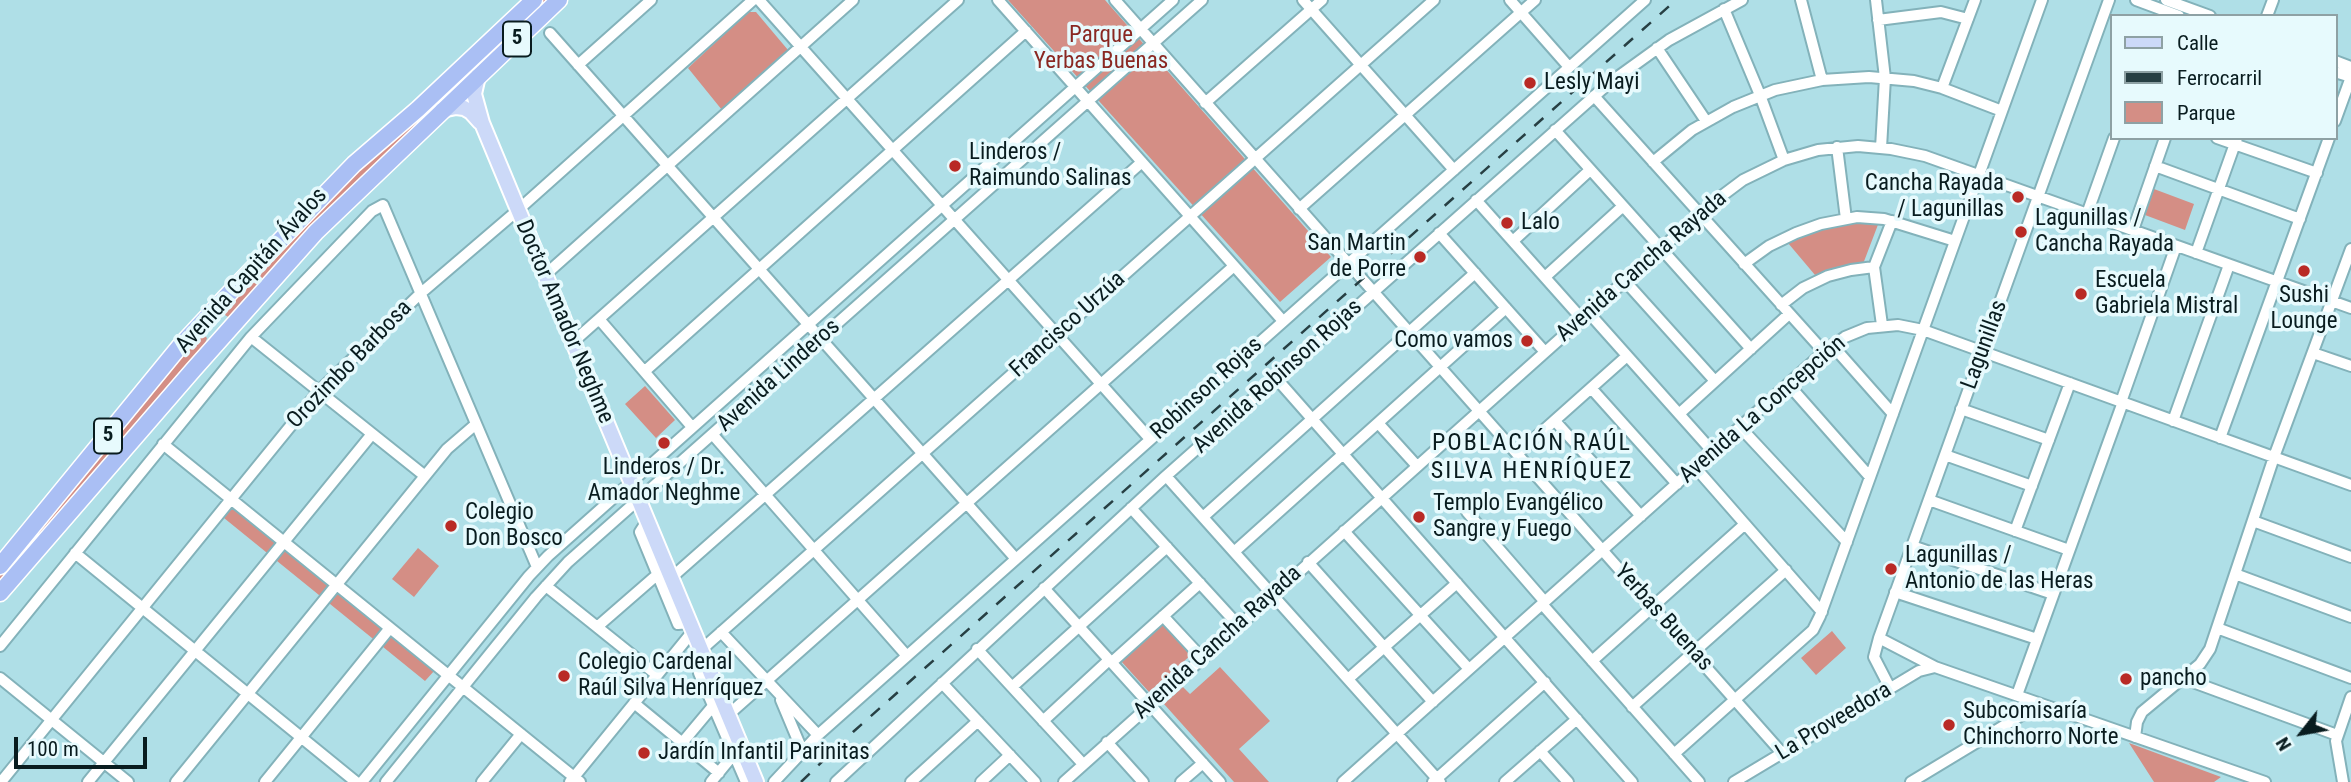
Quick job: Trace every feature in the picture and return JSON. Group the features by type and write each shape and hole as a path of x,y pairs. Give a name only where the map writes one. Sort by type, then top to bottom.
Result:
{"highway":[{"name":"Avenida Capitán Ávalos","path":"0,566 216,306 336,182 534,0"},
{"name":"Avenida Capitán Ávalos","path":"0,593 328,219 559,0"},
{"path":"216,306 223,320 237,321"},
{"path":"193,331 205,328 212,336 213,347"}],"main road":[{"name":"Doctor Amador Neghme","path":"478,76 474,94 481,123 639,500 664,576 692,627 752,782"},
{"path":"442,110 464,108 481,123"}],"street":[{"path":"578,65 651,0"},
{"name":"Orozimbo Barbosa","path":"1,782 319,391 421,293 753,0"},
{"path":"759,0 1150,439"},
{"path":"545,275 853,0"},
{"path":"573,342 958,0"},
{"path":"998,0 1283,321"},
{"name":"Yerbas Buenas","path":"1115,0 1782,753"},
{"name":"Avenida Linderos","path":"362,782 537,567 1173,0"},
{"name":"Avenida Linderos","path":"386,782 568,562 1202,0"},
{"path":"1303,0 1454,170"},
{"path":"1206,103 1322,0"},
{"name":"Francisco Urzúa","path":"704,657 721,632 1434,0"},
{"path":"1510,0 1569,67"},
{"path":"1299,209 1535,0"},
{"name":"Robinson Rojas","path":"774,782 818,735 1645,0"},
{"path":"1801,0 1822,80"},
{"path":"1876,0 1885,78 1881,148"},
{"path":"1942,88 1975,0"},
{"path":"1674,754 1813,629 1821,613 2042,0"},
{"name":"Lagunillas","path":"1890,688 1874,657 1879,638 2109,0"},
{"path":"2136,0 2198,14"},
{"name":"Avenida Robinson Rojas","path":"837,782 1166,476 1594,96 1657,48 1738,1"},
{"path":"1724,9 1784,160"},
{"path":"1878,20 1941,12 1968,19"},
{"path":"645,371 1026,31"},
{"path":"550,33 1016,559"},
{"path":"1657,48 1706,121"},
{"path":"2337,116 2351,77"},
{"path":"1653,162 1706,121 1760,95 1822,80 1885,78 1942,88 2002,111"},
{"path":"1594,96 1789,314 1893,414"},
{"path":"1555,130 1751,349"},
{"path":"2087,214 2113,140"},
{"path":"2133,230 2164,140"},
{"path":"2220,438 2328,140"},
{"path":"2196,253 2236,141 2317,173"},
{"path":"1837,147 1846,219"},
{"name":"Avenida Cancha Rayada","path":"1064,782 1700,214 1743,180 1784,160 1837,147 1881,148 1925,156 2351,308"},
{"path":"597,627 766,495 1142,162"},
{"path":"2155,166 2300,219"},
{"path":"1513,241 1590,170"},
{"path":"1476,200 1545,277 1627,356 1713,452"},
{"path":"0,646 250,337 372,211 383,205 537,567"},
{"path":"1545,277 1623,206"},
{"path":"1744,264 1769,246 1796,233 1846,219 1868,217 1892,221 1955,240"},
{"path":"1882,326 1874,267 1892,221"},
{"path":"1439,233 1545,352"},
{"path":"2017,695 2176,246"},
{"path":"2136,737 2140,716 2204,660 2274,457 2351,249"},
{"path":"2172,421 2229,265"},
{"path":"728,715 1234,266"},
{"path":"1781,305 1803,288 1828,276 1874,267"},
{"path":"1203,517 1475,273"},
{"path":"1625,281 1715,381"},
{"path":"1234,552 1506,308"},
{"path":"1679,414 1789,314"},
{"path":"599,319 692,427"},
{"name":"Avenida La Concepción","path":"1343,782 1788,384 1828,349 1852,333 1898,325 1923,330 2351,485"},
{"path":"250,337 425,476"},
{"path":"2313,353 2351,366"},
{"path":"1517,454 1627,356"},
{"path":"1276,378 1632,782"},
{"path":"2015,531 2070,383"},
{"path":"1788,384 1870,477"},
{"path":"1591,388 1676,484"},
{"path":"1961,409 2049,440"},
{"path":"1555,421 1641,516"},
{"path":"1378,423 1417,466"},
{"path":"176,782 447,449 477,424"},
{"path":"1740,427 1847,542"},
{"path":"88,782 372,434"},
{"path":"713,435 907,656"},
{"path":"163,444 575,780 692,627"},
{"path":"1945,455 2032,486"},
{"path":"1695,467 1821,613"},
{"path":"1166,476 1436,781 1545,682"},
{"path":"1929,500 2069,550"},
{"path":"1131,508 1238,625"},
{"path":"1466,512 1699,782"},
{"path":"2253,521 2351,557"},
{"path":"1592,661 1745,524"},
{"path":"1344,531 1469,669"},
{"path":"1912,546 2053,594"},
{"path":"1012,687 1167,547"},
{"path":"75,553 356,782"},
{"path":"1308,562 1433,702"},
{"path":"1632,707 1786,570"},
{"path":"2235,574 2351,617"},
{"path":"1043,721 1200,583"},
{"path":"1348,679 1457,583"},
{"path":"546,586 657,676"},
{"path":"1044,588 1220,782"},
{"path":"1895,592 2037,639"},
{"path":"1163,616 1202,657"},
{"path":"265,782 390,628"},
{"path":"2217,628 2351,678"},
{"path":"721,632 818,735"},
{"path":"1879,638 1935,667 2255,781"},
{"path":"977,649 1083,764"},
{"name":"Doctor Amador Neghme","path":"704,657 699,673 734,754 752,782"},
{"name":"La Proveedora","path":"1734,782 1919,671 1935,667"},
{"path":"0,678 128,782"},
{"path":"2182,678 2337,735"},
{"path":"942,683 1035,782"},
{"path":"777,691 802,750"},
{"path":"2343,782 2336,741 2351,697"},
{"path":"634,703 682,743 715,778 734,754"},
{"path":"1912,782 1925,778 2040,704"},
{"path":"682,743 713,706"},
{"path":"1505,782 1577,719"},
{"path":"911,782 978,721"},
{"path":"482,782 521,734"},
{"path":"1107,743 1143,782"},
{"path":"1540,751 1568,782"},
{"path":"981,782 1010,755"},
{"path":"1181,782 1203,763"}],"green space":[{"path":"540,0 554,0 230,318 225,315 226,308 305,220"},
{"name":"Parque Yerbas Buenas","path":"1008,0 1105,0 1331,257 1280,302"},
{"path":"748,12 756,12 788,50 722,110 688,68"},
{"path":"2154,189 2194,204 2185,230 2145,215"},
{"path":"1850,221 1879,222 1863,264 1815,275 1788,243 1816,231"},
{"path":"202,333 207,338 205,344 0,589 0,576 165,372"},
{"path":"645,386 675,420 656,438 625,404"},
{"path":"233,507 435,670 425,681 224,518"},
{"path":"418,548 439,566 414,597 392,579"},
{"path":"1163,622 1191,655 1149,692 1120,660"},
{"path":"1832,631 1846,648 1816,675 1801,658"},
{"path":"1220,667 1270,721 1239,749 1269,782 1234,782 1164,704 1183,687 1190,694"},
{"path":"2129,743 2221,777 2214,782 2154,782"}],"railway":[{"path":"801,782 853,732 1676,0"}],"place":[{"name":"Lesly Mayi","path":"1530,83"},
{"name":"Linderos / Raimundo Salinas","path":"955,166"},
{"name":"Cancha Rayada / Lagunillas","path":"2018,197"},
{"name":"Lalo","path":"1507,223"},
{"name":"Lagunillas / Cancha Rayada","path":"2021,232"},
{"name":"San Martin de Porre","path":"1420,257"},
{"name":"Sushi Lounge","path":"2304,271"},
{"name":"Escuela Gabriela Mistral","path":"2081,294"},
{"name":"Como vamos","path":"1527,341"},
{"name":"Linderos / Dr. Amador Neghme","path":"664,443"},
{"name":"Templo Evangélico Sangre y Fuego","path":"1419,517"},
{"name":"Colegio Don Bosco","path":"451,526"},
{"name":"Lagunillas / Antonio de las Heras","path":"1891,569"},
{"name":"Colegio Cardenal Raúl Silva Henríquez","path":"564,676"},
{"name":"pancho","path":"2126,679"},
{"name":"Subcomisaría Chinchorro Norte","path":"1949,725"},
{"name":"Jardín Infantil Parinitas","path":"644,753"}],"district":[{"name":"POBLACIÓN RAÚL SILVA HENRÍQUEZ","path":"1532,458"}]}
